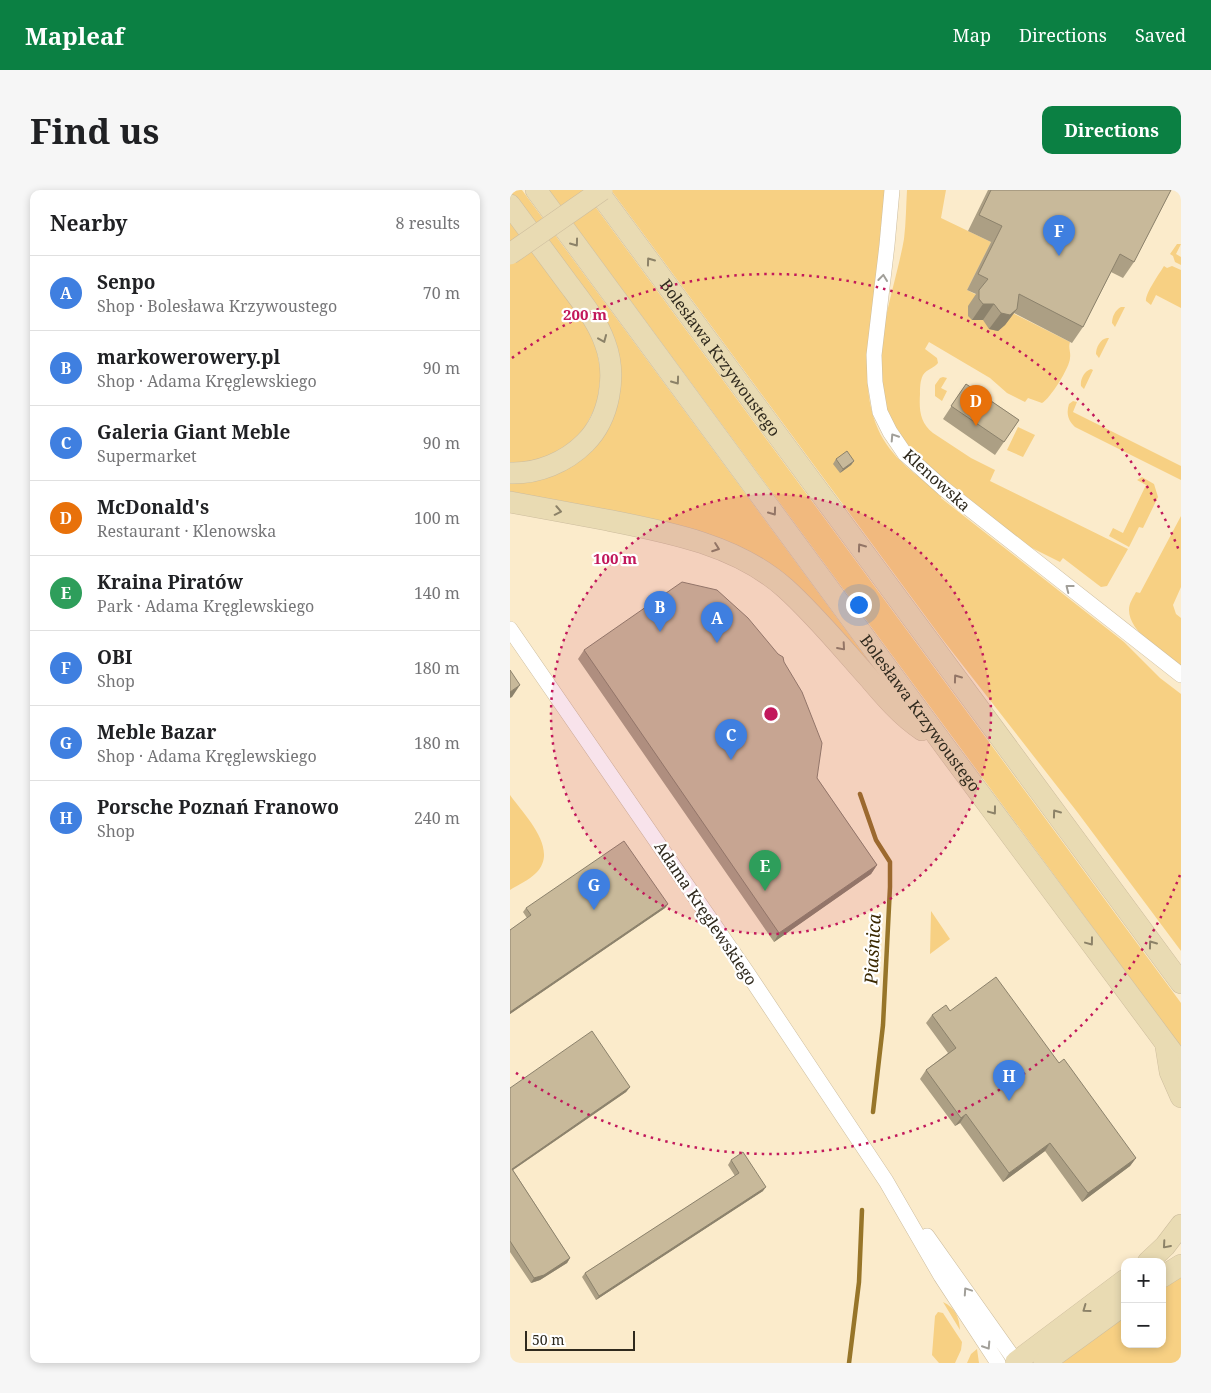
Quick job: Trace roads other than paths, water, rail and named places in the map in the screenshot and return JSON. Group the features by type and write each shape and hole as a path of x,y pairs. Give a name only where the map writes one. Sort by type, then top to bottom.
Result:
{"main road":[{"name":"Bolesława Krzywoustego","path":"536,190 1181,1064"},
{"name":"Bolesława Krzywoustego","path":"598,190 1181,983"},
{"path":"510,254 602,190"},
{"path":"510,205 592,317 606,343 611,376 610,394 599,423 589,439 577,451 551,466 522,473 510,473"},
{"path":"510,502 657,530 728,553 757,568 784,587 820,623 912,723 943,744"},
{"path":"1165,1042 1170,1072 1181,1097"},
{"path":"1152,1258 1165,1246 1181,1225"},
{"path":"1166,1274 1181,1265"},
{"path":"1012,1363 1121,1283"},
{"path":"1044,1363 1121,1307"}],"street":[{"name":"Klenowska","path":"892,190 874,355 875,382 880,412 890,432 905,454 943,488 1181,675"},
{"name":"Adama Kręglewskiego","path":"510,628 746,971 898,1200 941,1276 1012,1363"},
{"name":"Adama Kręglewskiego","path":"898,1200 940,1252 994,1332 1012,1363"}],"waterway":[{"name":"Piaśnica","path":"860,794 876,840 890,862 883,1025 873,1112"},
{"name":"Piaśnica","path":"849,1363 859,1282 862,1210"}],"place":[{"name":"OBI","path":"1059,256"},
{"name":"McDonald's","path":"976,426"},
{"name":"markowerowery.pl","path":"660,632"},
{"name":"Senpo","path":"717,643"},
{"name":"Galeria Giant Meble","path":"731,760"},
{"name":"Kraina Piratów","path":"765,891"},
{"name":"Meble Bazar","path":"594,910"},
{"name":"Porsche Poznań Franowo","path":"1009,1101"}]}
